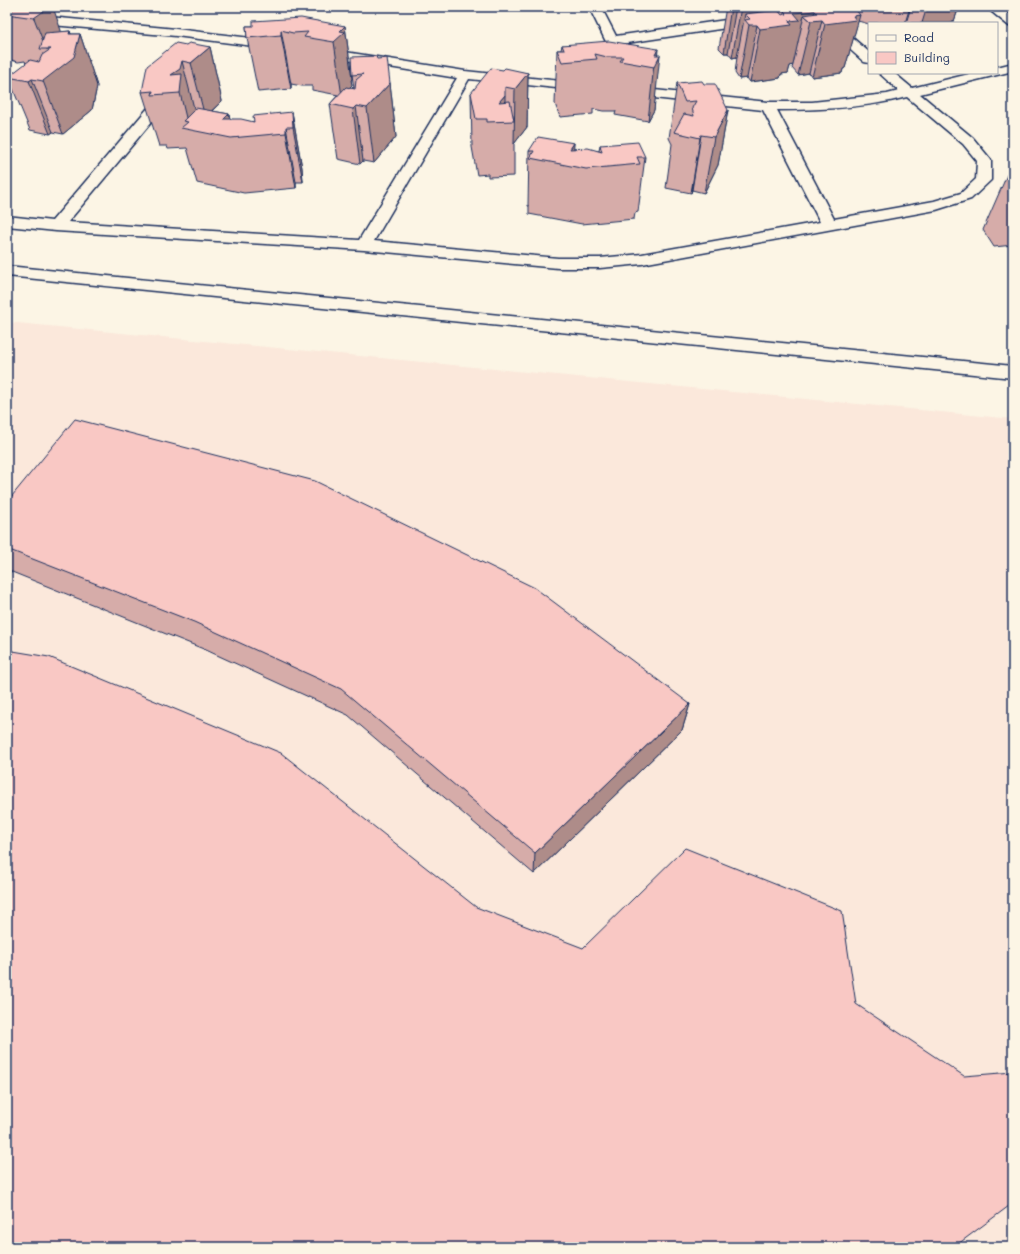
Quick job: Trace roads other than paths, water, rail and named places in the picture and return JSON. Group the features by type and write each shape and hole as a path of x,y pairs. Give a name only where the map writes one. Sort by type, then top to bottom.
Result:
{"street":[{"path":"595,7 625,67"},
{"path":"992,7 1013,23"},
{"path":"819,16 868,58"},
{"path":"7,17 216,36 286,47"},
{"path":"612,41 767,18"},
{"path":"206,48 216,36"},
{"path":"310,51 465,74 599,88"},
{"path":"998,71 1013,67"},
{"path":"364,245 465,74"},
{"path":"7,221 56,226 364,245 558,263 600,263 642,259 936,205 966,196 983,180 984,160 968,141 887,74"},
{"path":"615,90 768,106 849,103 887,98 986,74"},
{"path":"632,80 638,92"},
{"path":"56,226 176,84"},
{"path":"768,106 829,224"},
{"path":"7,271 1013,372"}]}
